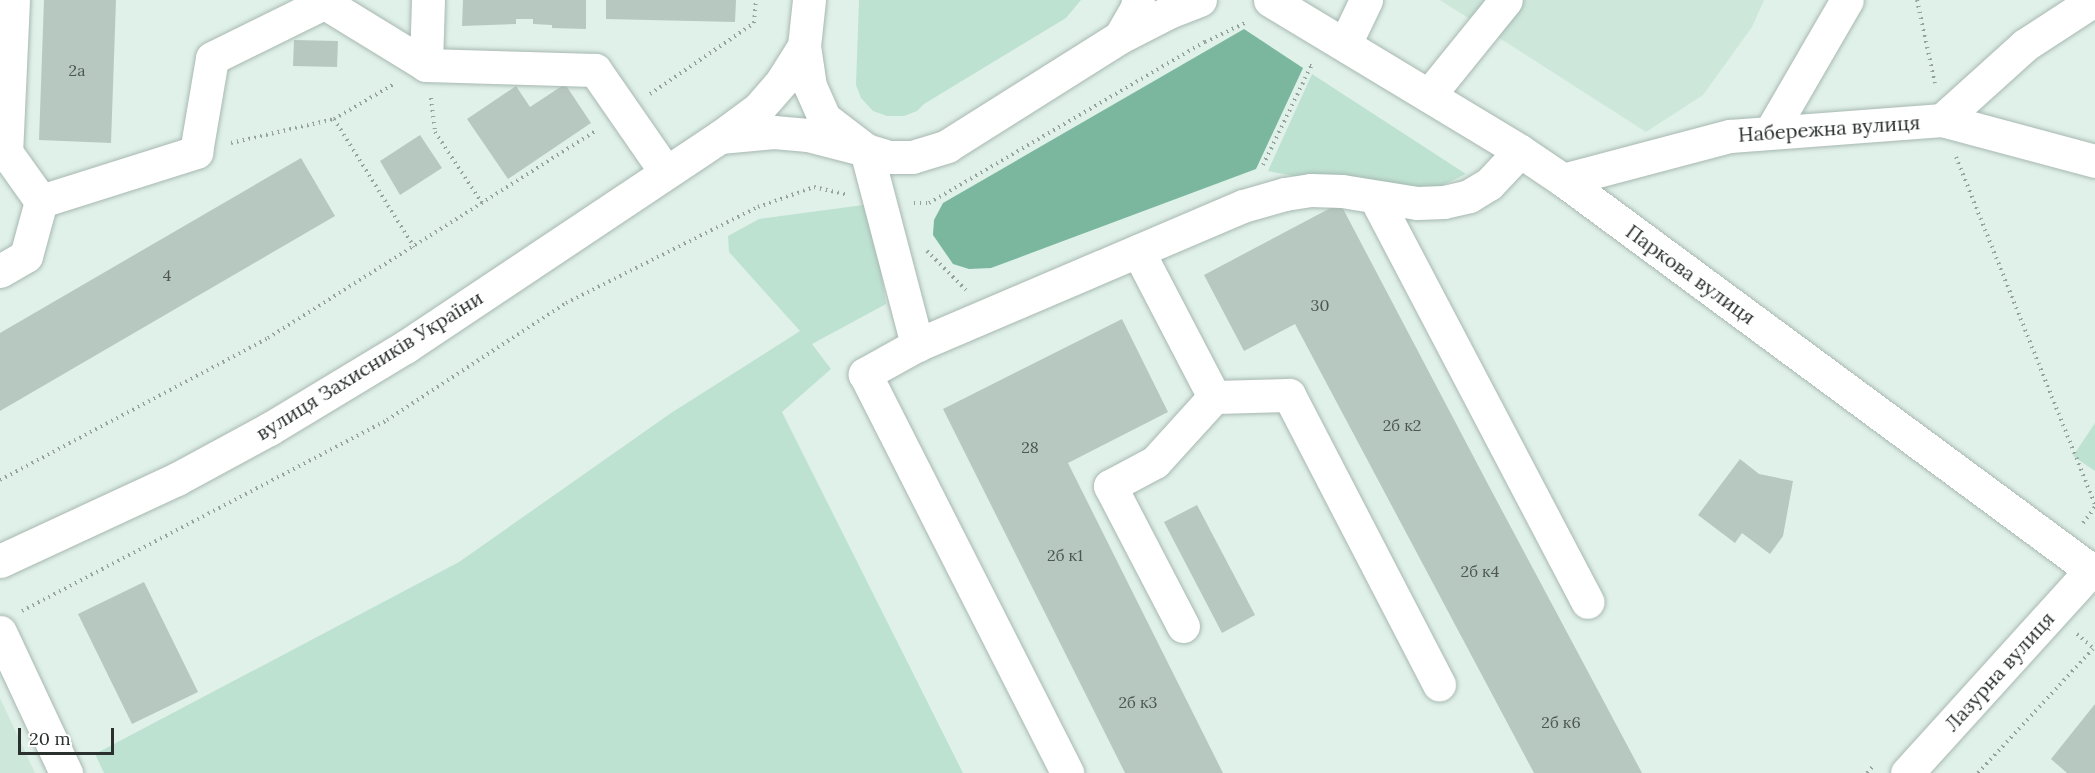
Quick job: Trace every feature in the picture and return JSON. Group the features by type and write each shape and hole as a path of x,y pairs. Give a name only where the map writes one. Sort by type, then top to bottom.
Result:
{"street":[{"path":"14,0 6,152 41,201"},
{"path":"426,65 428,0"},
{"path":"809,0 804,46 810,86 824,118 866,150 917,345"},
{"path":"1120,38 1137,8 1138,0"},
{"path":"720,137 774,132 808,135 889,157 912,157 947,146 1120,38 1171,11 1200,0"},
{"name":"Паркова вулиця","path":"1270,0 1520,151 1563,180 2093,572"},
{"path":"1345,44 1366,0"},
{"path":"1428,95 1506,0"},
{"path":"1771,131 1847,0"},
{"path":"1942,120 2025,45 2094,0"},
{"path":"41,201 196,152 213,58 322,2 426,65 596,70 665,171"},
{"name":"вулиця Захисників України","path":"0,561 177,479 269,429 405,347 665,171 720,137 758,109 782,81 804,46"},
{"name":"Набережна вулиця","path":"1563,180 1730,135 1942,120 2095,161"},
{"path":"1067,773 865,374 917,345 1243,206 1285,194 1311,190 1342,191 1376,199 1435,203 1469,196 1489,184 1520,151"},
{"path":"1376,199 1588,602"},
{"path":"0,271 26,256 41,201"},
{"path":"1138,251 1214,397"},
{"path":"1183,626 1110,486 1155,462 1214,397 1289,394 1440,684"},
{"name":"Лазурна вулиця","path":"1907,773 2093,572"},
{"path":"10,622 66,773"}],"path":[{"path":"0,480 268,338 482,204 624,112 754,23 756,0"},
{"path":"1917,0 1942,120 2095,504"},
{"path":"10,622 387,420 566,303 758,207 814,187 880,202 929,203 1205,42 1244,22 1253,28"},
{"path":"1243,206 1311,66 1301,59"},
{"path":"426,65 435,132 482,204"},
{"path":"334,119 414,247"},
{"path":"921,245 989,314"},
{"path":"1978,773 2095,649"}],"shaded area":[{"path":"859,0 1081,0 1066,18 924,104 917,111 904,116 887,116 873,111 861,98 856,85"},
{"path":"1440,0 1764,0 1752,27 1703,95 1646,132"},
{"path":"1312,74 1466,174 1428,192 1341,185 1268,171"},
{"path":"871,204 886,304 812,344 831,369 782,412 963,773 104,773 95,754 459,562 671,413 800,331 729,252 728,236 759,219"},
{"path":"2095,423 2095,471 2073,456"},
{"path":"0,698 35,773 0,773"}],"green space":[{"path":"1244,29 1303,68 1256,169 991,268 969,269 953,264 933,235 934,220 943,203"}],"building":[{"path":"44,0 116,0 111,143 39,140"},
{"path":"463,0 586,0 586,29 552,28 552,25 533,24 533,19 516,19 516,24 462,26"},
{"path":"606,0 736,0 735,22 606,19"},
{"path":"294,40 338,41 337,67 293,66"},
{"path":"565,84 591,123 508,179 467,119 516,86 530,107"},
{"path":"420,135 442,168 400,195 380,161"},
{"path":"301,158 335,216 0,411 0,333"},
{"path":"1340,203 1642,773 1534,773 1295,324 1244,351 1204,275"},
{"path":"1122,319 1168,412 1068,463 1223,773 1125,773 943,409"},
{"path":"1740,459 1759,474 1793,481 1783,536 1770,554 1742,533 1735,543 1698,515"},
{"path":"1197,505 1255,615 1222,633 1164,522"},
{"path":"144,582 198,692 132,724 78,614"},
{"path":"2095,704 2095,773 2067,773 2051,759"}]}
